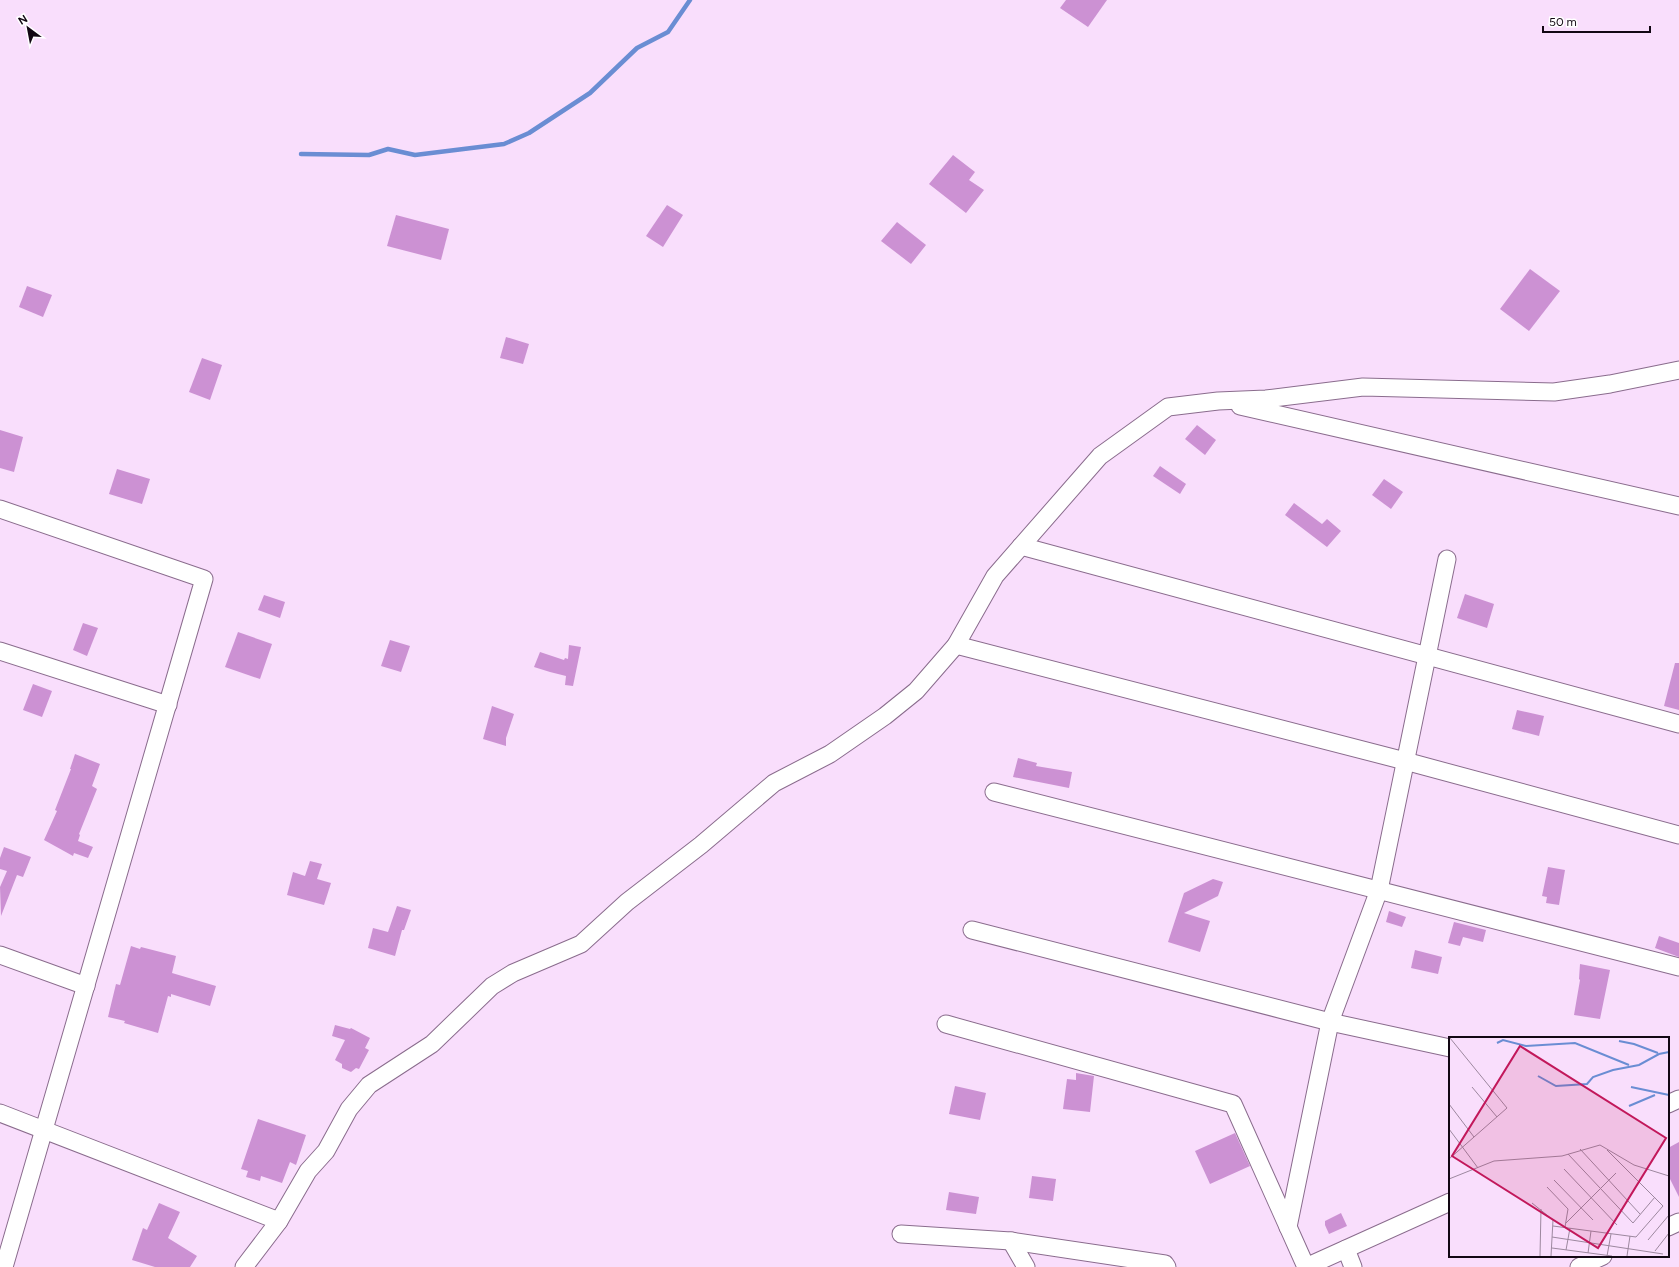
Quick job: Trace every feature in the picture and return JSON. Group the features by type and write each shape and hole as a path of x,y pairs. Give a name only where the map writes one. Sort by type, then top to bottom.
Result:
{"street":[{"path":"244,1267 279,1221 308,1171 326,1150 348,1109 369,1084 432,1044 492,986 513,973 581,944 627,902 701,845 774,783 830,754 886,716 916,691 956,646 995,576 1100,456 1168,407 1218,401 1266,399 1363,387 1554,392 1610,384 1679,370"},
{"path":"1218,401 1679,506"},
{"path":"0,509 204,579 86,986 43,1130 5,1246 4,1267"},
{"path":"1021,546 1679,724"},
{"path":"1288,1226 1330,1022 1379,890 1447,559"},
{"path":"956,646 1405,761 1679,835"},
{"path":"0,651 168,705"},
{"path":"994,792 1679,967"},
{"path":"972,930 1330,1022 1449,1048"},
{"path":"0,955 86,986"},
{"path":"946,1024 1233,1104 1306,1267 1449,1202"},
{"path":"1669,1104 1679,1099"},
{"path":"0,1113 279,1221"},
{"path":"1669,1227 1679,1222"},
{"path":"901,1234 1011,1242 1166,1264 1167,1267"},
{"path":"1011,1242 1026,1267"},
{"path":"1346,1249 1353,1267"},
{"path":"1584,1263 1600,1257"}],"building":[{"path":"1066,0 1107,0 1088,27 1060,8"},
{"path":"953,155 975,172 969,180 984,190 966,213 929,184"},
{"path":"667,205 683,215 663,247 646,236"},
{"path":"396,215 449,229 441,260 387,246"},
{"path":"897,222 926,245 911,264 881,241"},
{"path":"1530,269 1560,291 1529,331 1500,309"},
{"path":"27,286 52,295 43,317 19,307"},
{"path":"506,337 529,344 523,364 500,358"},
{"path":"202,358 222,365 210,400 189,392"},
{"path":"1197,425 1216,440 1205,455 1185,439"},
{"path":"0,430 23,437 14,472 0,468"},
{"path":"1160,466 1186,484 1180,494 1153,476"},
{"path":"117,469 150,479 142,504 109,494"},
{"path":"1384,479 1403,492 1391,509 1372,495"},
{"path":"1294,503 1322,524 1327,519 1341,531 1327,547 1285,515"},
{"path":"1465,594 1494,604 1487,628 1457,618"},
{"path":"264,595 285,602 280,618 258,610"},
{"path":"83,623 98,628 87,656 73,650"},
{"path":"238,632 272,644 260,679 225,667"},
{"path":"390,640 410,646 401,672 381,666"},
{"path":"569,645 581,647 573,686 565,685 566,676 534,667 540,652 564,660 565,658 568,659"},
{"path":"1675,663 1679,663 1679,710 1664,706"},
{"path":"33,684 52,691 42,717 23,710"},
{"path":"492,706 514,714 506,738 506,746 483,739"},
{"path":"1517,710 1544,716 1539,736 1512,729"},
{"path":"75,754 100,764 92,786 97,789 79,834 78,841 93,847 88,858 74,853 73,856 44,840 57,811 55,810 71,769"},
{"path":"1018,758 1037,763 1036,766 1072,772 1069,788 1013,777"},
{"path":"4,847 31,857 23,877 17,875 1,916 0,887 7,871 0,869 0,858"},
{"path":"310,861 322,864 317,879 331,883 324,905 287,895 293,872 305,876"},
{"path":"1548,867 1565,870 1559,905 1546,903 1547,897 1542,896"},
{"path":"1213,879 1223,882 1218,896 1184,913 1210,921 1200,952 1168,942 1184,893"},
{"path":"397,906 411,910 404,930 402,930 395,956 368,948 373,928 388,932"},
{"path":"1389,911 1406,917 1402,927 1386,922"},
{"path":"1454,922 1486,930 1483,942 1463,937 1460,946 1448,943"},
{"path":"1659,936 1679,943 1679,957 1655,948"},
{"path":"131,946 176,956 172,973 216,986 210,1006 171,994 171,997 168,996 158,1033 124,1023 125,1021 108,1017 116,984 120,985"},
{"path":"1415,950 1442,957 1438,974 1411,968"},
{"path":"1580,964 1610,970 1600,1019 1574,1015 1580,980"},
{"path":"335,1025 351,1028 370,1038 365,1048 369,1050 359,1069 356,1068 351,1072 342,1068 342,1064 335,1060 345,1040 332,1036"},
{"path":"1076,1073 1094,1076 1090,1112 1063,1109 1067,1079 1076,1080"},
{"path":"955,1086 986,1093 980,1120 949,1114"},
{"path":"258,1119 306,1135 296,1165 290,1162 282,1183 261,1176 260,1181 246,1177 248,1171 241,1169"},
{"path":"1235,1133 1250,1166 1210,1184 1195,1151"},
{"path":"1679,1142 1679,1197 1669,1177 1669,1147"},
{"path":"1032,1176 1056,1179 1053,1201 1029,1198"},
{"path":"949,1192 979,1197 976,1214 946,1210"},
{"path":"159,1203 180,1212 168,1238 197,1256 190,1267 155,1267 132,1260 143,1228 147,1230"},
{"path":"1341,1213 1347,1226 1329,1234 1325,1221"}],"waterway":[{"path":"301,154 369,155 388,149 415,155 504,144 529,133 590,93 637,48 668,32 690,0"}]}
